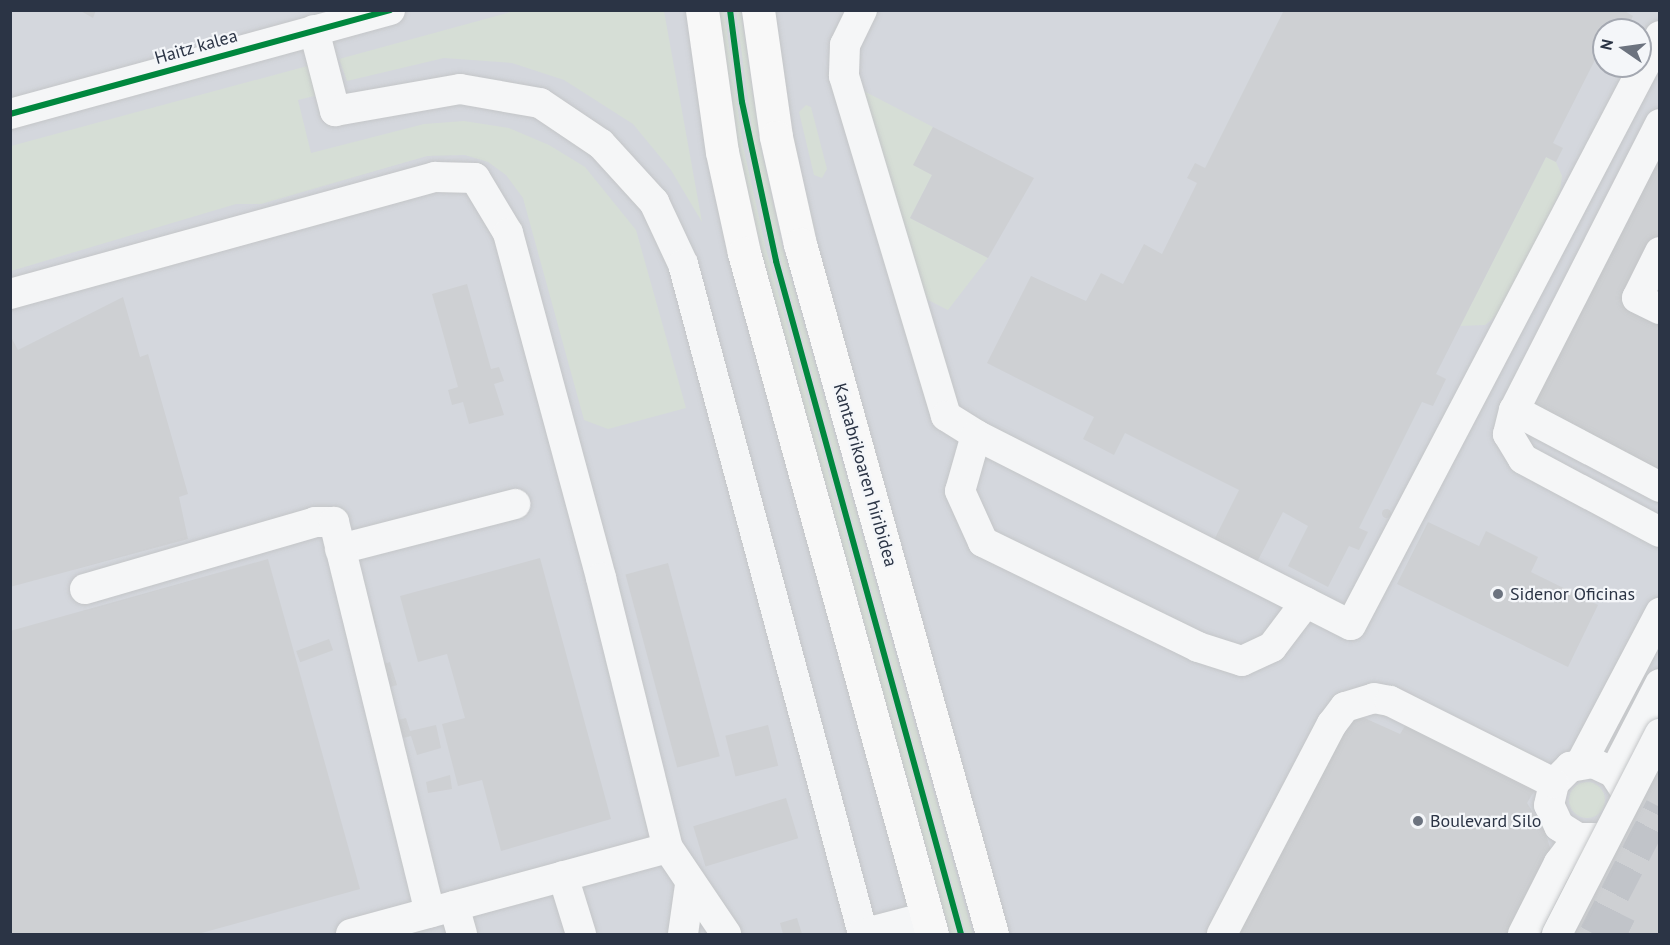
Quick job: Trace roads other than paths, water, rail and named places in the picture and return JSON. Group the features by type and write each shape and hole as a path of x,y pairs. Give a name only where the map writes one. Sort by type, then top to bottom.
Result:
{"main road":[{"path":"702,10 722,152 744,253 929,926"},
{"name":"Kantabrikoaren hiribidea","path":"758,10 776,137 800,244 992,934"}],"street":[{"name":"Haitz kalea","path":"10,114 390,10"},
{"path":"862,10 845,45 844,76 946,416 976,435 1352,626 1659,36"},
{"path":"314,30 335,111 460,89 540,103 601,144 654,202 683,264 863,934 929,926"},
{"path":"1659,124 1514,410 1508,434 1523,459 1659,532"},
{"path":"10,294 435,177 475,178 508,233 601,578 668,848 690,885 726,934"},
{"path":"1659,252 1637,298 1659,309"},
{"path":"1514,410 1659,487"},
{"path":"976,435 960,491 983,542 1198,647 1242,661 1272,647 1306,602"},
{"path":"340,549 515,504"},
{"path":"86,589 315,522 334,522 442,909 462,934"},
{"path":"1581,763 1659,613"},
{"path":"1523,934 1559,863 1587,838 1559,826 1552,816 1549,805 1554,783 1570,766 1581,763 1604,766 1618,780 1659,684"},
{"path":"1222,934 1332,724 1345,707 1374,698 1390,701 1554,783"},
{"path":"1557,934 1659,734"},
{"path":"351,934 668,848"},
{"path":"563,876 580,934"},
{"path":"683,934 690,885"}],"tunnel":[{"path":"1594,934 1660,807"},
{"path":"1601,921 1628,934"}],"place":[{"name":"Sidenor Oficinas","path":"1498,594"},
{"name":"Boulevard Silo","path":"1418,821"}]}
